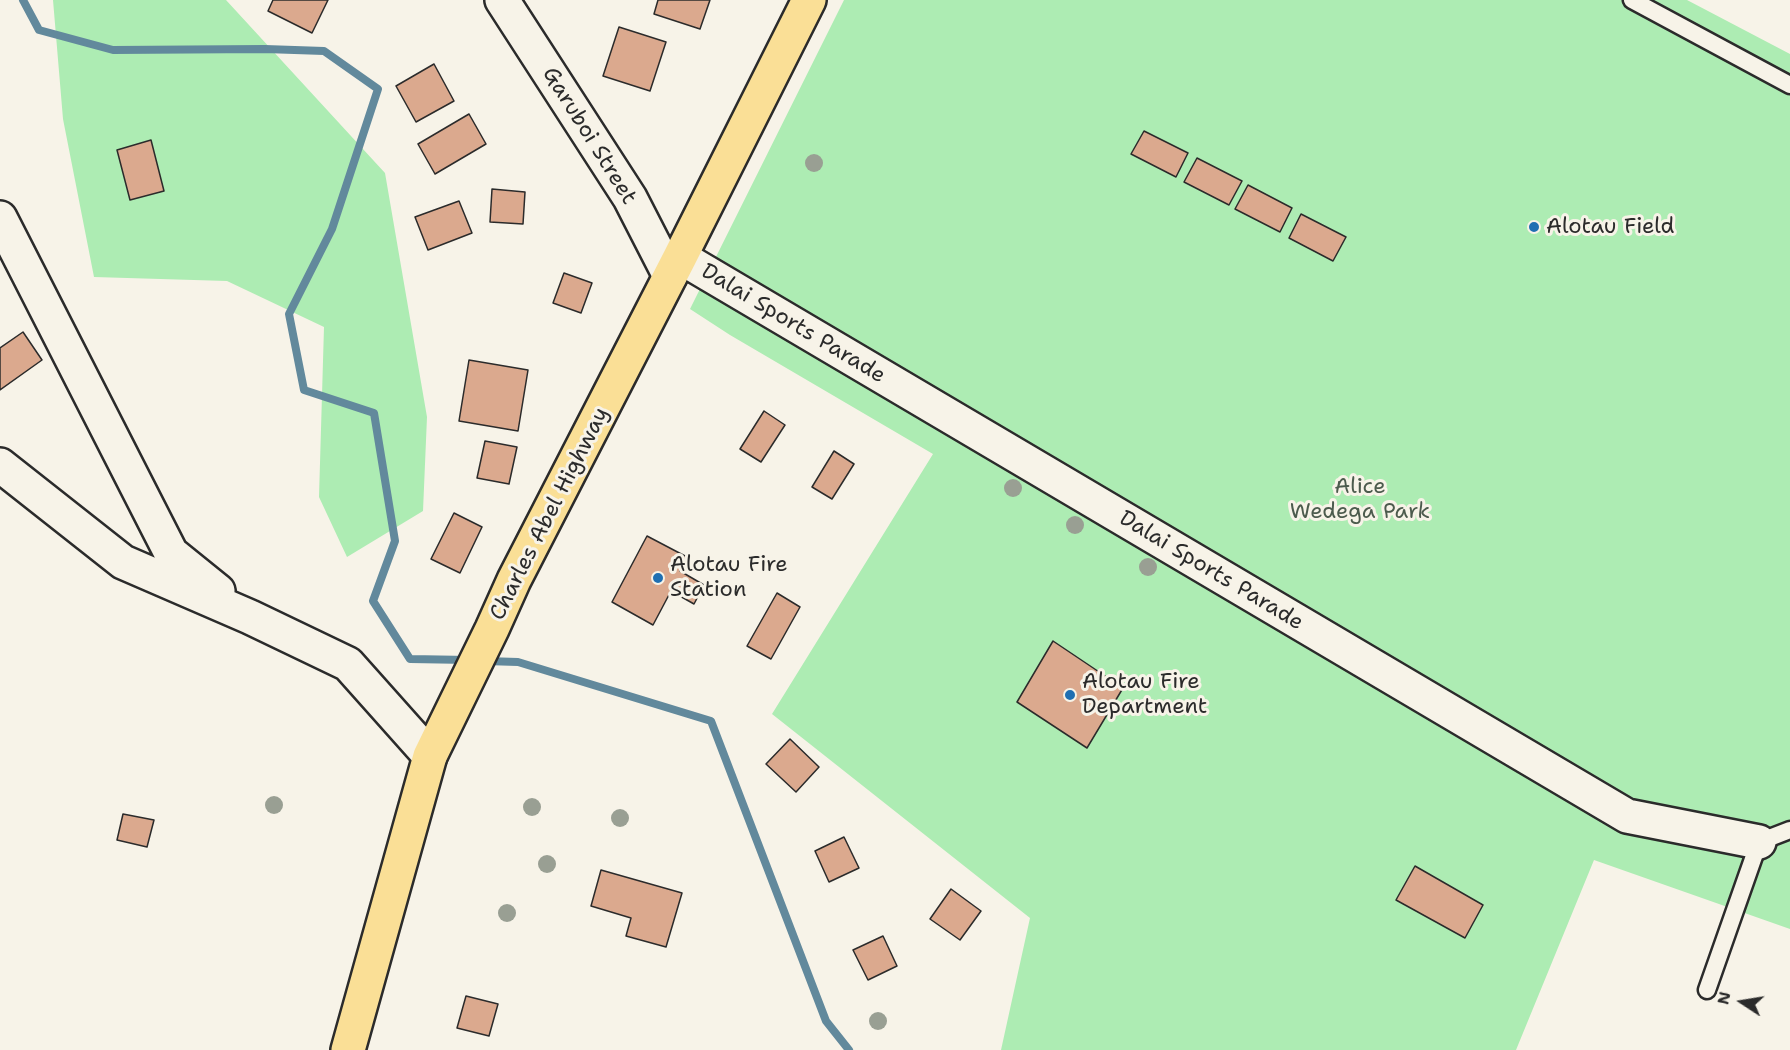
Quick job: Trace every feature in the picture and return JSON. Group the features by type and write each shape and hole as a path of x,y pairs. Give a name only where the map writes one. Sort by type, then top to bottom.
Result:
{"main road":[{"name":"Charles Abel Highway","path":"348,1050 430,756 514,580 809,0"}],"street":[{"name":"Garuboi Street","path":"502,0 675,267"},
{"path":"0,218 171,553 250,617"},
{"name":"Dalai Sports Parade","path":"675,267 1627,816 1759,842"},
{"path":"0,465 123,562 250,617 348,664 430,756"}],"lane":[{"path":"1632,0 1790,85"},
{"path":"1707,990 1759,842 1790,830"}],"green space":[{"path":"53,0 226,0 385,173 427,417 423,511 347,557 319,497 324,327 227,281 94,277 63,119"},
{"name":"Alice Wedega Park","path":"844,0 1687,0 1790,54 1790,929 1594,860 1516,1050 1001,1050 1030,918 772,714 933,454 730,335 690,309"}],"building":[{"path":"273,0 328,0 312,33 268,11"},
{"path":"658,0 710,0 700,29 654,14"},
{"path":"619,27 666,42 650,91 603,76"},
{"path":"434,64 454,101 416,122 396,86"},
{"path":"469,114 486,144 435,174 418,144"},
{"path":"1144,131 1188,153 1176,177 1131,154"},
{"path":"151,140 164,191 130,200 117,150"},
{"path":"1197,158 1242,181 1229,205 1184,182"},
{"path":"1248,185 1292,208 1280,232 1235,209"},
{"path":"492,189 525,192 523,224 490,222"},
{"path":"459,201 472,233 428,250 415,217"},
{"path":"1301,214 1346,237 1333,261 1289,238"},
{"path":"564,273 592,283 581,313 553,303"},
{"path":"23,332 42,360 0,390 0,348"},
{"path":"469,360 528,370 518,431 459,421"},
{"path":"764,411 785,425 761,462 740,449"},
{"path":"485,441 517,447 509,484 477,478"},
{"path":"834,451 854,464 832,499 812,487"},
{"path":"454,513 482,527 460,573 431,559"},
{"name":"Alotau Fire Station","path":"647,536 687,557 680,571 704,585 694,604 671,591 653,625 612,602"},
{"path":"777,593 800,607 771,659 747,646"},
{"name":"Alotau Fire Department","path":"1053,641 1123,688 1087,748 1017,702"},
{"path":"790,739 819,767 796,792 766,764"},
{"path":"123,814 154,820 147,847 117,840"},
{"path":"844,837 859,868 829,882 815,851"},
{"path":"1415,866 1483,905 1465,938 1396,900"},
{"path":"601,870 682,893 666,947 626,936 631,918 591,906"},
{"path":"951,889 981,911 960,940 930,919"},
{"path":"883,936 897,966 868,980 853,950"},
{"path":"466,996 498,1004 489,1036 457,1028"}],"waterway":[{"path":"23,0 39,30 113,50 324,51 378,89 332,229 289,314 304,390 374,413 395,541 373,601 410,659 469,660"},
{"path":"485,661 518,662 711,721 826,1021 849,1050"}],"place":[{"name":"Alotau Field","path":"1534,227"},
{"name":"Alotau Fire Station","path":"658,578"},
{"name":"Alotau Fire Department","path":"1070,695"}]}
